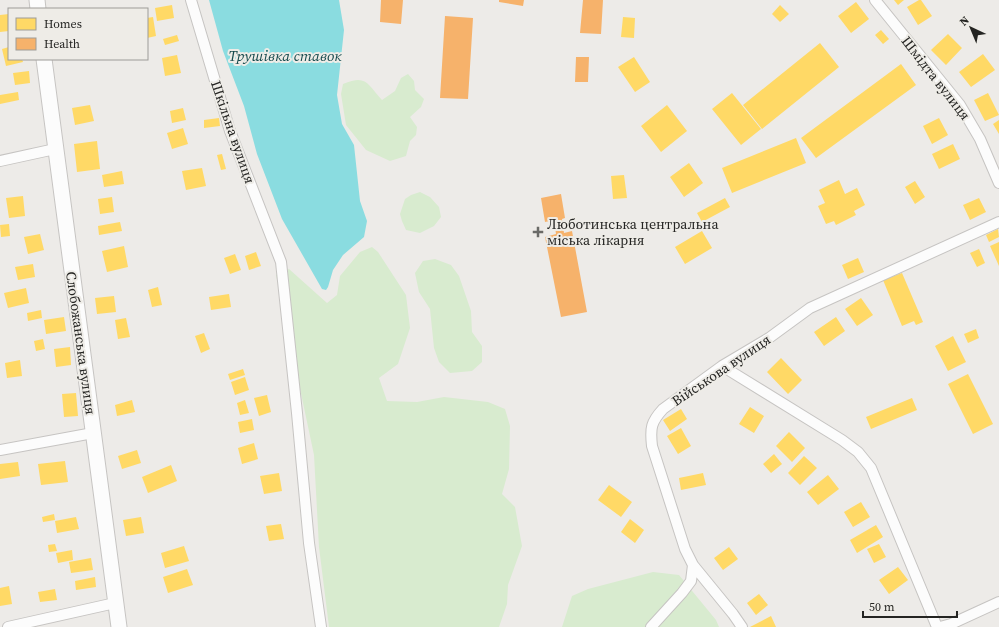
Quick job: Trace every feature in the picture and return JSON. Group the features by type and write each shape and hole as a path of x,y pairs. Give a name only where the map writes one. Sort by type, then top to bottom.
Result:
{"street":[{"name":"Шкільна вулиця","path":"191,0 230,131 281,262 309,543 321,627"},
{"name":"Шмідта вулиця","path":"875,0 960,105 980,139 999,183"},
{"name":"Слобожанська вулиця","path":"44,60 119,627"},
{"path":"0,161 55,149"},
{"name":"Військова вулиця","path":"742,627 693,565 686,549 652,446 650,436 652,424 656,417 663,409 722,366 769,338 810,308 999,222"},
{"path":"722,366 842,440 858,452 871,468 939,627 951,624 999,602"},
{"path":"0,450 93,433"},
{"path":"651,627 691,581 693,565"},
{"path":"8,627 115,604"}],"green space":[{"path":"408,74 414,81 415,90 424,99 421,107 410,117 417,127 416,135 410,141 406,156 390,161 366,150 346,125 341,94 343,84 351,81 362,80 369,85 382,100 395,91 401,78"},
{"path":"420,192 430,197 439,207 441,217 434,226 420,233 406,230 400,214 405,199"},
{"path":"372,247 378,252 406,295 410,328 398,364 379,378 387,401 417,402 444,397 488,402 505,409 510,426 509,469 502,494 515,507 522,546 508,585 507,604 499,627 329,627 319,547 314,455 276,275 289,269 327,303 337,295 340,276 360,252"},
{"path":"435,259 451,265 459,276 471,311 472,332 482,346 482,362 472,371 450,373 439,362 434,348 430,309 419,292 415,273 423,261"},
{"path":"653,572 679,575 716,620 719,627 562,627 572,596 588,589"}],"water":[{"name":"Трушівка ставок","path":"209,0 339,0 344,30 337,95 342,124 354,145 360,201 367,221 364,237 343,255 333,270 326,290 322,289 282,219 257,154 244,106 223,51"}],"building: Homes":[{"path":"894,0 904,0 898,5"},
{"path":"921,0 932,16 918,25 907,7"},
{"path":"856,2 869,19 851,33 838,16"},
{"path":"172,5 174,18 157,21 155,8"},
{"path":"780,5 789,14 780,22 772,14"},
{"path":"8,14 8,31 0,32 0,15"},
{"path":"153,17 156,36 148,38 148,18"},
{"path":"623,17 635,18 634,38 621,37"},
{"path":"881,30 889,39 883,44 875,35"},
{"path":"948,34 962,48 946,65 931,50"},
{"path":"177,35 179,41 165,45 163,39"},
{"path":"820,43 839,67 762,129 743,105"},
{"path":"8,47 8,60 22,60 23,62 6,66 2,49"},
{"path":"983,54 995,70 971,87 959,72"},
{"path":"177,55 181,73 165,76 162,58"},
{"path":"634,57 650,82 635,92 618,67"},
{"path":"901,64 916,85 816,158 801,138"},
{"path":"29,71 30,83 15,85 13,73"},
{"path":"18,92 19,100 0,104 0,95"},
{"path":"732,93 761,129 741,145 712,109"},
{"path":"988,93 999,115 985,121 974,100"},
{"path":"90,105 94,121 75,125 72,108"},
{"path":"667,105 687,131 661,152 641,126"},
{"path":"183,108 186,120 172,123 170,111"},
{"path":"219,118 220,126 204,128 204,120"},
{"path":"939,118 948,135 932,144 923,126"},
{"path":"999,120 999,134 993,124"},
{"path":"183,128 188,144 172,149 167,133"},
{"path":"796,138 806,163 732,193 722,168"},
{"path":"97,141 100,169 77,172 74,144"},
{"path":"953,144 960,159 939,169 932,154"},
{"path":"222,154 226,169 221,170 217,155"},
{"path":"689,163 703,183 684,197 670,177"},
{"path":"202,168 206,186 186,190 182,171"},
{"path":"122,171 124,184 104,187 102,175"},
{"path":"624,175 627,198 613,199 611,176"},
{"path":"839,180 845,194 857,188 865,205 854,211 856,215 836,225 834,221 826,224 818,206 825,203 819,190"},
{"path":"915,181 925,197 915,204 905,187"},
{"path":"23,196 25,216 9,218 6,198"},
{"path":"112,197 114,212 100,214 98,199"},
{"path":"725,198 730,207 702,222 697,213"},
{"path":"979,198 986,212 970,220 963,205"},
{"path":"120,222 122,231 99,235 98,226"},
{"path":"9,224 10,236 1,237 0,225"},
{"path":"998,229 999,237 989,242 986,235"},
{"path":"702,231 712,248 685,264 675,247"},
{"path":"40,234 44,250 28,254 24,237"},
{"path":"999,242 999,266 990,246"},
{"path":"124,246 128,267 107,272 102,251"},
{"path":"979,249 985,263 977,267 970,253"},
{"path":"256,252 261,266 249,270 245,256"},
{"path":"235,254 241,270 230,274 224,258"},
{"path":"858,258 864,272 848,279 842,265"},
{"path":"33,264 35,277 18,280 15,267"},
{"path":"902,273 923,322 916,325 914,321 902,326 883,280"},
{"path":"158,287 162,305 152,307 148,290"},
{"path":"26,288 29,303 8,308 4,293"},
{"path":"229,294 231,307 211,310 209,297"},
{"path":"114,296 116,312 97,314 95,298"},
{"path":"861,298 873,315 857,326 845,309"},
{"path":"41,310 42,318 28,321 27,313"},
{"path":"64,317 66,331 46,334 44,320"},
{"path":"836,317 845,331 824,346 814,332"},
{"path":"126,318 130,337 118,339 115,320"},
{"path":"976,329 979,338 968,343 964,334"},
{"path":"204,333 210,349 201,353 195,336"},
{"path":"953,336 966,362 948,371 935,346"},
{"path":"43,339 45,349 36,351 34,341"},
{"path":"70,347 71,365 56,367 54,349"},
{"path":"781,358 802,380 788,394 767,372"},
{"path":"20,360 22,376 7,378 5,363"},
{"path":"243,369 245,375 230,380 228,374"},
{"path":"968,374 993,424 973,434 948,384"},
{"path":"245,377 249,390 235,395 231,382"},
{"path":"76,393 78,416 64,417 62,394"},
{"path":"267,395 271,412 259,416 254,398"},
{"path":"912,398 917,410 871,429 866,417"},
{"path":"132,400 135,412 117,416 115,405"},
{"path":"245,400 249,413 240,415 237,403"},
{"path":"750,407 764,416 754,433 739,424"},
{"path":"681,409 687,419 670,431 663,420"},
{"path":"252,419 254,430 240,433 238,422"},
{"path":"681,428 691,446 678,454 667,436"},
{"path":"789,432 805,448 792,462 776,446"},
{"path":"254,443 258,459 242,464 238,448"},
{"path":"137,450 141,463 122,469 118,456"},
{"path":"774,454 782,464 771,473 763,464"},
{"path":"804,456 817,468 800,485 788,473"},
{"path":"65,461 68,482 41,485 38,464"},
{"path":"18,462 20,476 0,479 0,464"},
{"path":"171,465 177,481 148,493 142,477"},
{"path":"279,473 282,491 264,494 260,476"},
{"path":"703,473 706,485 681,490 679,478"},
{"path":"828,475 839,489 818,505 807,492"},
{"path":"609,485 632,502 621,517 598,500"},
{"path":"861,502 870,517 853,527 844,512"},
{"path":"54,514 55,520 43,522 42,517"},
{"path":"76,517 79,529 57,533 55,521"},
{"path":"141,517 144,533 126,536 123,520"},
{"path":"630,519 644,530 635,543 621,532"},
{"path":"281,524 284,539 269,541 266,526"},
{"path":"876,525 883,537 857,553 850,540"},
{"path":"55,544 57,551 49,552 48,545"},
{"path":"879,544 886,557 874,563 867,549"},
{"path":"184,546 189,561 165,568 161,553"},
{"path":"729,547 738,559 723,570 714,558"},
{"path":"72,550 73,560 58,563 56,553"},
{"path":"91,558 93,570 71,573 69,562"},
{"path":"898,567 908,580 889,594 879,580"},
{"path":"187,569 193,585 168,593 163,577"},
{"path":"95,577 96,587 76,590 75,581"},
{"path":"9,586 12,604 0,606 0,588"},
{"path":"55,589 57,600 40,602 38,592"},
{"path":"759,594 768,605 756,615 747,603"},
{"path":"771,616 776,627 750,627"}],"building: Health":[{"path":"381,0 403,0 401,24 380,22"},
{"path":"499,0 524,0 523,6 499,2"},
{"path":"583,0 603,0 601,34 580,33"},
{"path":"445,16 473,18 468,99 440,98"},
{"path":"576,57 589,57 588,82 575,82"},
{"path":"561,194 565,218 562,219 564,233 572,231 587,312 561,317 545,237 556,234 554,220 545,222 541,198"}],"place":[{"name":"Люботинська центральна міська лікарня","path":"538,232"}]}
